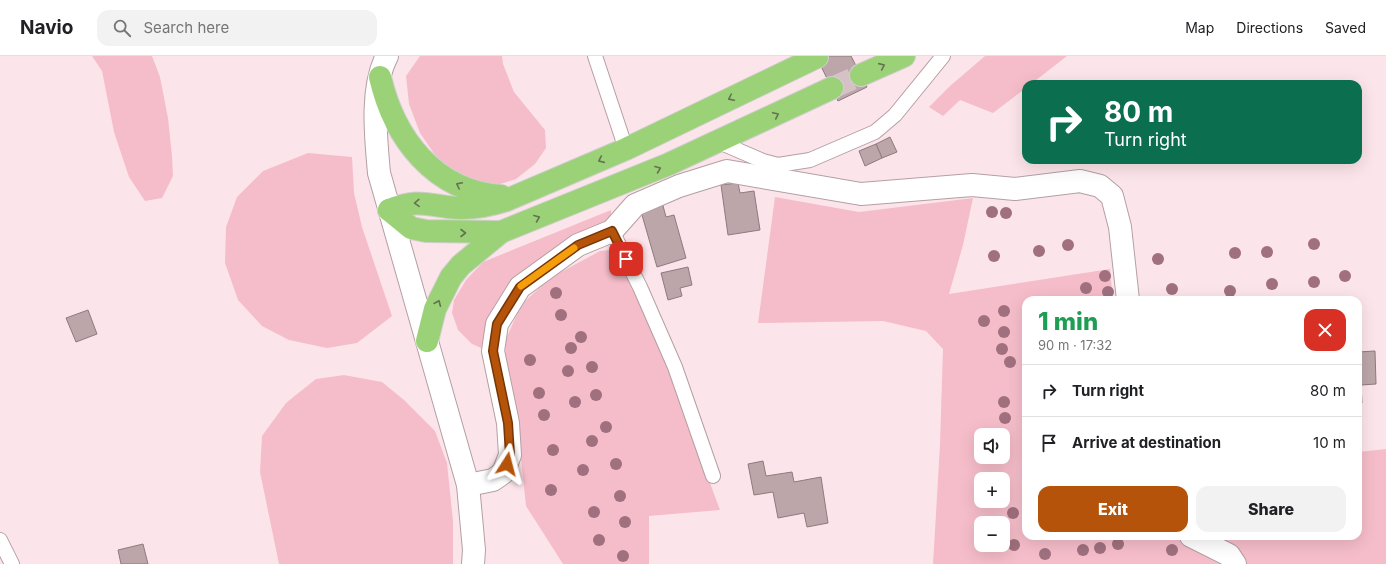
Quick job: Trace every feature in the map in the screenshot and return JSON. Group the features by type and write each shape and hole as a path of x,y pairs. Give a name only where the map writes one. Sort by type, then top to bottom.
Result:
{"highway":[{"path":"861,75 904,56"},
{"path":"389,210 405,204 420,202 460,208 490,205 524,194 626,148 817,57"},
{"path":"380,77 385,101 398,128 421,158 436,171 459,186 472,192 501,196 524,194"},
{"path":"427,341 435,309 451,277 461,265 501,232 669,164 832,88"},
{"path":"389,210 411,228 426,232 501,232"}],"street":[{"path":"387,56 380,77 376,134 379,173 468,485 474,550 473,564"},
{"path":"468,485 493,480 503,473 510,455 508,423 493,351 497,324 520,287 578,245 612,231 635,205 679,186 728,171 861,194 972,186 1015,189 1080,181 1100,186 1112,196 1120,227 1128,296"},
{"path":"1199,540 1229,555 1235,564"}],"lane":[{"path":"595,56 626,148"},
{"path":"719,142 763,161 778,165 810,160 874,132 895,115 943,56"},
{"path":"612,231 640,287 675,368 713,476"},
{"path":"0,540 12,564"}],"shaded area":[{"path":"92,56 152,56 160,77 168,118 172,156 173,176 162,198 145,201 129,177 114,132 102,71"},
{"path":"420,56 502,56 503,64 514,92 545,130 546,148 535,164 516,179 497,185 454,177 435,155 420,133 409,104 406,76"},
{"path":"985,56 1067,56 1036,80 1022,80 1022,91 993,113 960,100 943,116 929,107 950,86"},
{"path":"308,153 352,157 354,193 362,227 392,316 357,343 327,348 289,340 262,326 238,300 225,263 226,227 237,197 263,171"},
{"path":"775,197 859,212 973,198 963,245 949,294 1110,269 1113,296 1022,296 1022,540 1185,540 1207,551 1221,564 933,564 940,445 943,349 926,331 883,321 758,323"},
{"path":"611,210 611,215 603,223 536,264 506,291 495,305 487,321 481,348 472,344 458,330 452,313 454,300 466,280 483,262"},
{"path":"611,250 625,268 666,364 720,510 649,516 649,564 563,564 526,506 520,449 505,365 506,339 521,305 550,278 600,251"},
{"path":"344,375 382,382 404,400 435,431 447,463 453,521 453,564 279,564 260,472 262,436 286,403 316,379"},
{"path":"1386,449 1386,564 1239,564 1206,540 1362,540 1362,452"}],"building":[{"path":"816,56 851,56 867,87 838,101"},
{"path":"890,137 897,152 882,158 876,144"},
{"path":"876,144 882,158 865,166 859,151"},
{"path":"738,183 740,193 754,191 760,230 728,235 721,185"},
{"path":"662,202 666,217 674,215 686,258 657,267 640,208"},
{"path":"688,267 692,285 680,288 682,296 668,300 661,273"},
{"path":"88,310 97,334 76,342 66,318"},
{"path":"1375,351 1376,384 1362,385 1362,352"},
{"path":"763,461 766,476 792,472 794,482 821,477 828,523 807,527 804,513 778,518 773,492 754,495 748,464"},
{"path":"143,544 148,564 121,564 118,550"}],"tunnel":[{"path":"832,88 861,75"}],"slow traffic":[{"path":"521,286 574,248"}],"route":[{"path":"507,464 510,455 508,423 493,351 497,324 520,287 578,245 612,231 626,259"}]}
